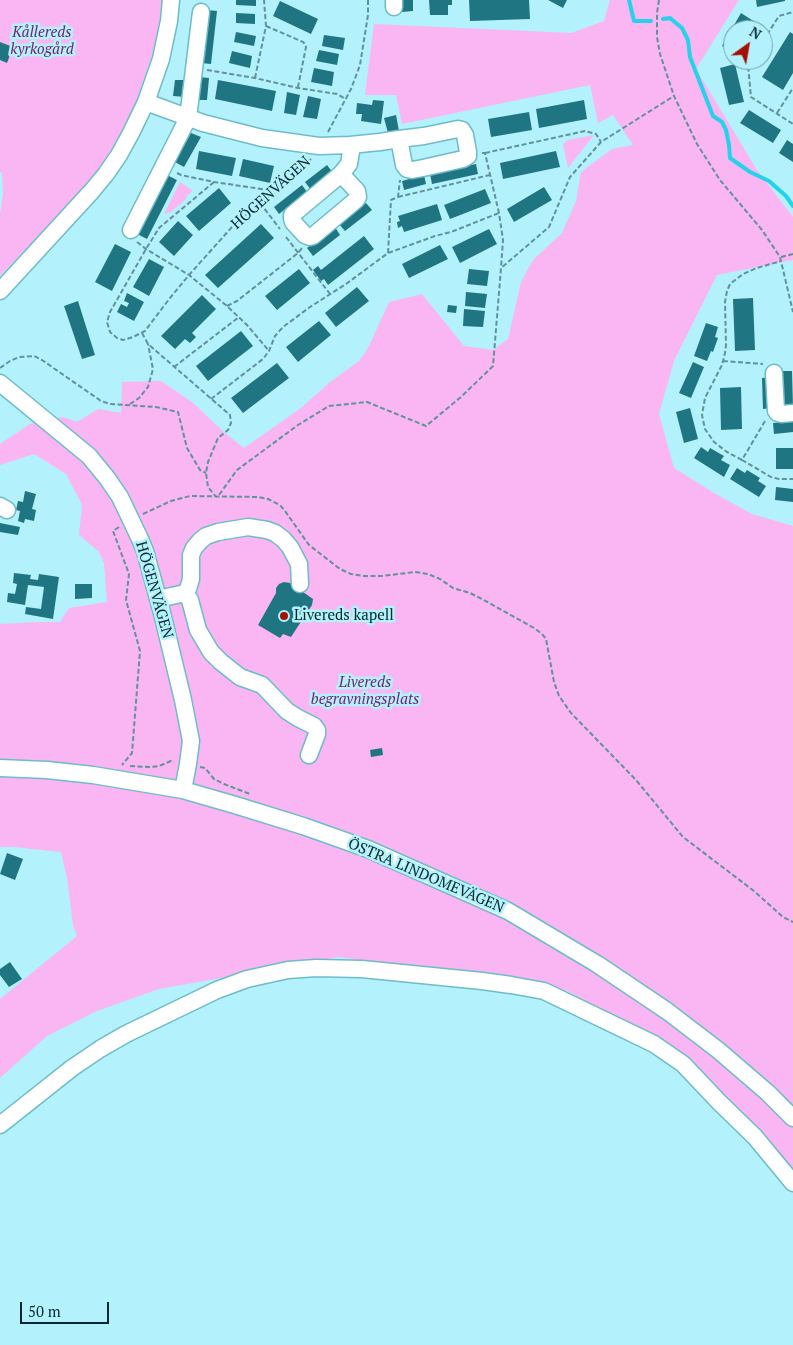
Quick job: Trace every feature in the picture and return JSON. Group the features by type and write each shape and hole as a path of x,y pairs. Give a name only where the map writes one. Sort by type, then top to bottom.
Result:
{"street":[{"path":"0,291 106,174 131,133 146,102 161,59 168,28 171,0"},
{"path":"132,230 188,118 201,12"},
{"name":"HÖGENVÄGEN","path":"146,102 203,123 262,138 319,146 350,146 462,130 465,135 468,156"},
{"path":"399,139 404,165 407,169 423,168 468,156"},
{"name":"HÖGENVÄGEN","path":"310,237 305,236 294,222 292,215 341,174 349,164 350,146"},
{"path":"310,237 358,197 357,191 341,174"},
{"path":"774,373 776,411 781,414 793,414"},
{"name":"HÖGENVÄGEN","path":"0,383 89,456 116,490 145,551 183,700 190,741 183,790"},
{"path":"158,600 185,593 191,579 191,555 194,548 206,536 248,527 267,530 283,539 299,564 300,584"},
{"path":"185,593 190,600 198,630 211,652 240,677 262,685 287,711 314,726 317,730 315,740 308,755"},
{"name":"ÖSTRA LINDOMEVÄGEN","path":"0,768 84,774 183,790 286,820 368,849 508,911 597,964 667,1010 718,1050 768,1093 793,1118"},
{"path":"0,1125 72,1068 100,1049 126,1034 217,990 248,979 288,970 362,968 482,981 544,991 654,1044 683,1064 755,1137 793,1183"}],"path":[{"path":"255,78 266,26 264,0"},
{"name":"HÖGENVÄGEN","path":"142,333 189,275 232,227 310,160 356,79 363,53 368,0"},
{"path":"659,0 657,37 660,54 674,96 697,144 720,180 762,230 780,257 793,312"},
{"path":"773,25 779,16 793,12"},
{"path":"266,26 305,44 298,88"},
{"path":"194,68 337,94 346,99"},
{"path":"748,70 751,97 793,124"},
{"path":"777,113 793,88"},
{"path":"501,268 548,227 570,177 601,142 674,96"},
{"path":"468,156 586,131 596,134 601,142"},
{"path":"216,497 238,470 298,425 329,406 367,402 426,426 461,397 493,366 503,240 499,213 485,153"},
{"path":"165,166 181,175 275,191"},
{"path":"398,197 401,175 407,169"},
{"path":"388,253 391,200 490,175"},
{"path":"214,182 160,228 110,312 107,322 110,332 123,340 142,333 148,344 230,415 231,423 228,430 218,438 206,472 208,487 216,497"},
{"path":"260,203 330,294"},
{"path":"211,399 263,359 269,352 275,336 282,327 388,253 451,232 499,213"},
{"path":"132,230 133,238 138,243 189,275 227,306 247,325 269,352"},
{"path":"227,306 237,301 298,253 310,237"},
{"path":"780,257 793,254"},
{"path":"782,261 742,274 730,284 727,291 726,345 723,361 705,398 702,415 705,429 714,442 726,452 771,477 793,480"},
{"path":"174,367 238,317"},
{"path":"127,405 139,398 148,387 153,369 148,344"},
{"path":"0,368 10,360 34,356 102,401 115,405 156,407 178,412 186,448 200,470 206,472"},
{"path":"723,361 767,365 774,373"},
{"path":"742,460 765,420 776,411"},
{"path":"121,765 132,753 140,651 126,600 130,574 113,531 130,519 180,498 190,496 258,497 274,502 285,511 308,546 340,569 351,574 363,576 415,572 428,574 440,579 453,588 482,599 542,634 548,646 554,682 559,696 571,713 636,780 683,837 754,891 783,917 793,922"}],"green space":[{"name":"Kållereds kyrkogård","path":"0,0 164,0 162,18 152,55 133,110 100,171 0,276 0,214 3,193 2,173 0,172"},
{"name":"Livereds begravningsplats","path":"610,0 739,0 727,20 723,20 723,26 696,69 757,170 793,217 793,260 717,275 674,361 659,414 674,468 752,514 793,526 793,1171 747,1117 677,1052 568,991 339,957 159,989 97,1011 47,1036 0,1078 0,999 77,936 73,925 67,878 61,852 0,847 0,624 60,622 69,608 107,602 104,563 99,552 79,535 82,505 66,474 34,454 0,465 0,444 30,424 63,417 77,422 98,409 121,413 122,382 161,381 192,402 244,448 301,408 330,382 359,361 368,348 389,302 422,294 464,346 493,350 508,339 521,282 533,260 562,233 576,201 581,172 612,149 633,145 613,115 598,123 590,85 402,124 396,95 365,95 374,24 571,33 604,21"},
{"path":"594,135 568,168 563,144 568,140"},
{"path":"180,182 193,191 171,212 164,214"}],"building":[{"path":"236,0 256,0 256,6 236,5"},
{"path":"402,0 413,0 413,11 402,12"},
{"path":"429,0 452,0 452,5 448,5 448,15 430,15"},
{"path":"469,0 529,0 530,19 470,21"},
{"path":"548,0 567,0 563,8"},
{"path":"756,0 785,0 785,1 757,7"},
{"path":"280,1 318,19 311,34 273,16"},
{"path":"207,10 217,11 211,64 201,63"},
{"path":"236,13 255,14 255,24 236,23"},
{"path":"741,13 752,20 737,20"},
{"path":"236,32 256,36 254,46 234,42"},
{"path":"790,32 793,34 793,73 783,90 762,77 766,70 773,70 773,59"},
{"path":"324,35 345,38 343,50 322,46"},
{"path":"0,42 13,47 7,63 0,60"},
{"path":"319,50 339,54 337,65 316,61"},
{"path":"232,51 252,56 250,68 229,63"},
{"path":"723,67 723,70 736,70 744,102 729,105 720,68"},
{"path":"314,68 334,72 332,86 311,82"},
{"path":"199,77 209,78 207,100 198,100"},
{"path":"175,80 187,80 186,97 173,96"},
{"path":"218,80 276,91 272,111 215,99"},
{"path":"287,92 300,95 296,115 284,113"},
{"path":"308,96 321,99 317,119 303,117"},
{"path":"373,100 384,101 381,124 361,121 362,114 356,114 357,103 372,105"},
{"path":"584,100 587,119 539,128 536,109"},
{"path":"749,110 781,130 773,143 740,123"},
{"path":"529,112 532,130 491,137 488,119"},
{"path":"396,115 399,131 388,133 384,118"},
{"path":"191,133 201,137 184,167 175,162"},
{"path":"787,140 793,144 793,162 779,153"},
{"path":"199,151 236,158 232,176 196,169"},
{"path":"556,151 560,167 503,179 500,163"},
{"path":"243,159 274,166 270,183 239,176"},
{"path":"476,164 478,174 432,184 430,174"},
{"path":"327,165 333,173 311,190 305,182"},
{"path":"167,175 177,180 147,239 137,234"},
{"path":"424,175 426,184 404,190 402,181"},
{"path":"302,185 307,192 279,214 274,207"},
{"path":"544,187 552,200 514,222 507,209"},
{"path":"219,188 231,203 199,231 186,216"},
{"path":"485,189 491,203 450,219 444,205"},
{"path":"366,203 372,210 345,231 339,224"},
{"path":"437,204 442,220 404,232 402,226 398,228 397,222 400,221 398,216"},
{"path":"178,221 193,235 174,256 159,242"},
{"path":"261,224 274,238 218,288 205,275"},
{"path":"335,227 340,235 313,256 307,248"},
{"path":"489,229 497,244 460,263 452,247"},
{"path":"364,236 374,249 328,285 324,279 321,281 313,270 318,266 321,270"},
{"path":"115,244 131,252 112,291 95,282"},
{"path":"440,245 448,259 409,278 402,264"},
{"path":"149,259 164,267 149,296 133,287"},
{"path":"299,269 310,283 277,310 265,296"},
{"path":"469,269 489,271 487,286 467,284"},
{"path":"357,287 369,301 336,327 325,313"},
{"path":"466,292 487,294 485,308 465,306"},
{"path":"127,293 144,302 134,321 117,312 121,304 127,307 129,303 124,301"},
{"path":"202,295 216,309 192,333 196,337 190,343 185,339 175,349 161,336"},
{"path":"753,298 755,350 735,351 733,299"},
{"path":"78,301 95,355 82,359 64,306"},
{"path":"448,305 457,306 456,313 447,312"},
{"path":"464,309 485,311 483,327 463,326"},
{"path":"319,321 331,335 298,362 286,347"},
{"path":"706,323 718,327 715,337 718,338 713,352 711,351 707,361 694,356"},
{"path":"241,331 253,346 208,381 196,366"},
{"path":"693,362 704,367 691,398 679,393"},
{"path":"277,363 289,378 243,413 231,398"},
{"path":"781,371 792,371 793,407 783,407"},
{"path":"771,377 772,408 763,409 762,378"},
{"path":"741,387 742,429 721,430 720,388"},
{"path":"690,408 698,439 684,443 676,412"},
{"path":"793,422 793,432 774,434 773,423"},
{"path":"701,447 708,452 710,448 724,456 721,460 730,465 724,477 694,458"},
{"path":"776,448 793,448 793,469 776,469"},
{"path":"737,468 745,473 747,470 760,478 758,481 766,486 759,497 730,479"},
{"path":"776,487 793,489 793,502 775,500"},
{"path":"25,491 36,494 32,509 36,510 34,521 25,519 24,523 18,521 20,511 16,510 18,501 23,502"},
{"path":"0,523 20,527 18,535 0,532"},
{"path":"14,573 31,575 30,579 38,580 39,574 59,577 53,619 25,614 26,607 41,609 44,587 28,585 25,605 7,602 8,593 15,594 17,584 13,583"},
{"name":"Livereds kapell","path":"284,582 290,583 313,599 312,605 291,637 283,634 280,638 258,625 276,593 276,588"},
{"path":"75,584 92,584 92,598 75,599"},
{"path":"382,748 383,755 371,757 370,750"},
{"path":"7,853 23,859 15,880 0,874"},
{"path":"10,962 22,979 9,987 0,975 0,969"}],"waterway":[{"path":"629,0 634,21 651,21"},
{"path":"663,19 670,18 682,28 688,40 690,57 713,116 722,122 726,130 730,158 750,172 769,181 786,196 793,206"}],"place":[{"name":"Livereds kapell","path":"284,616"}]}
